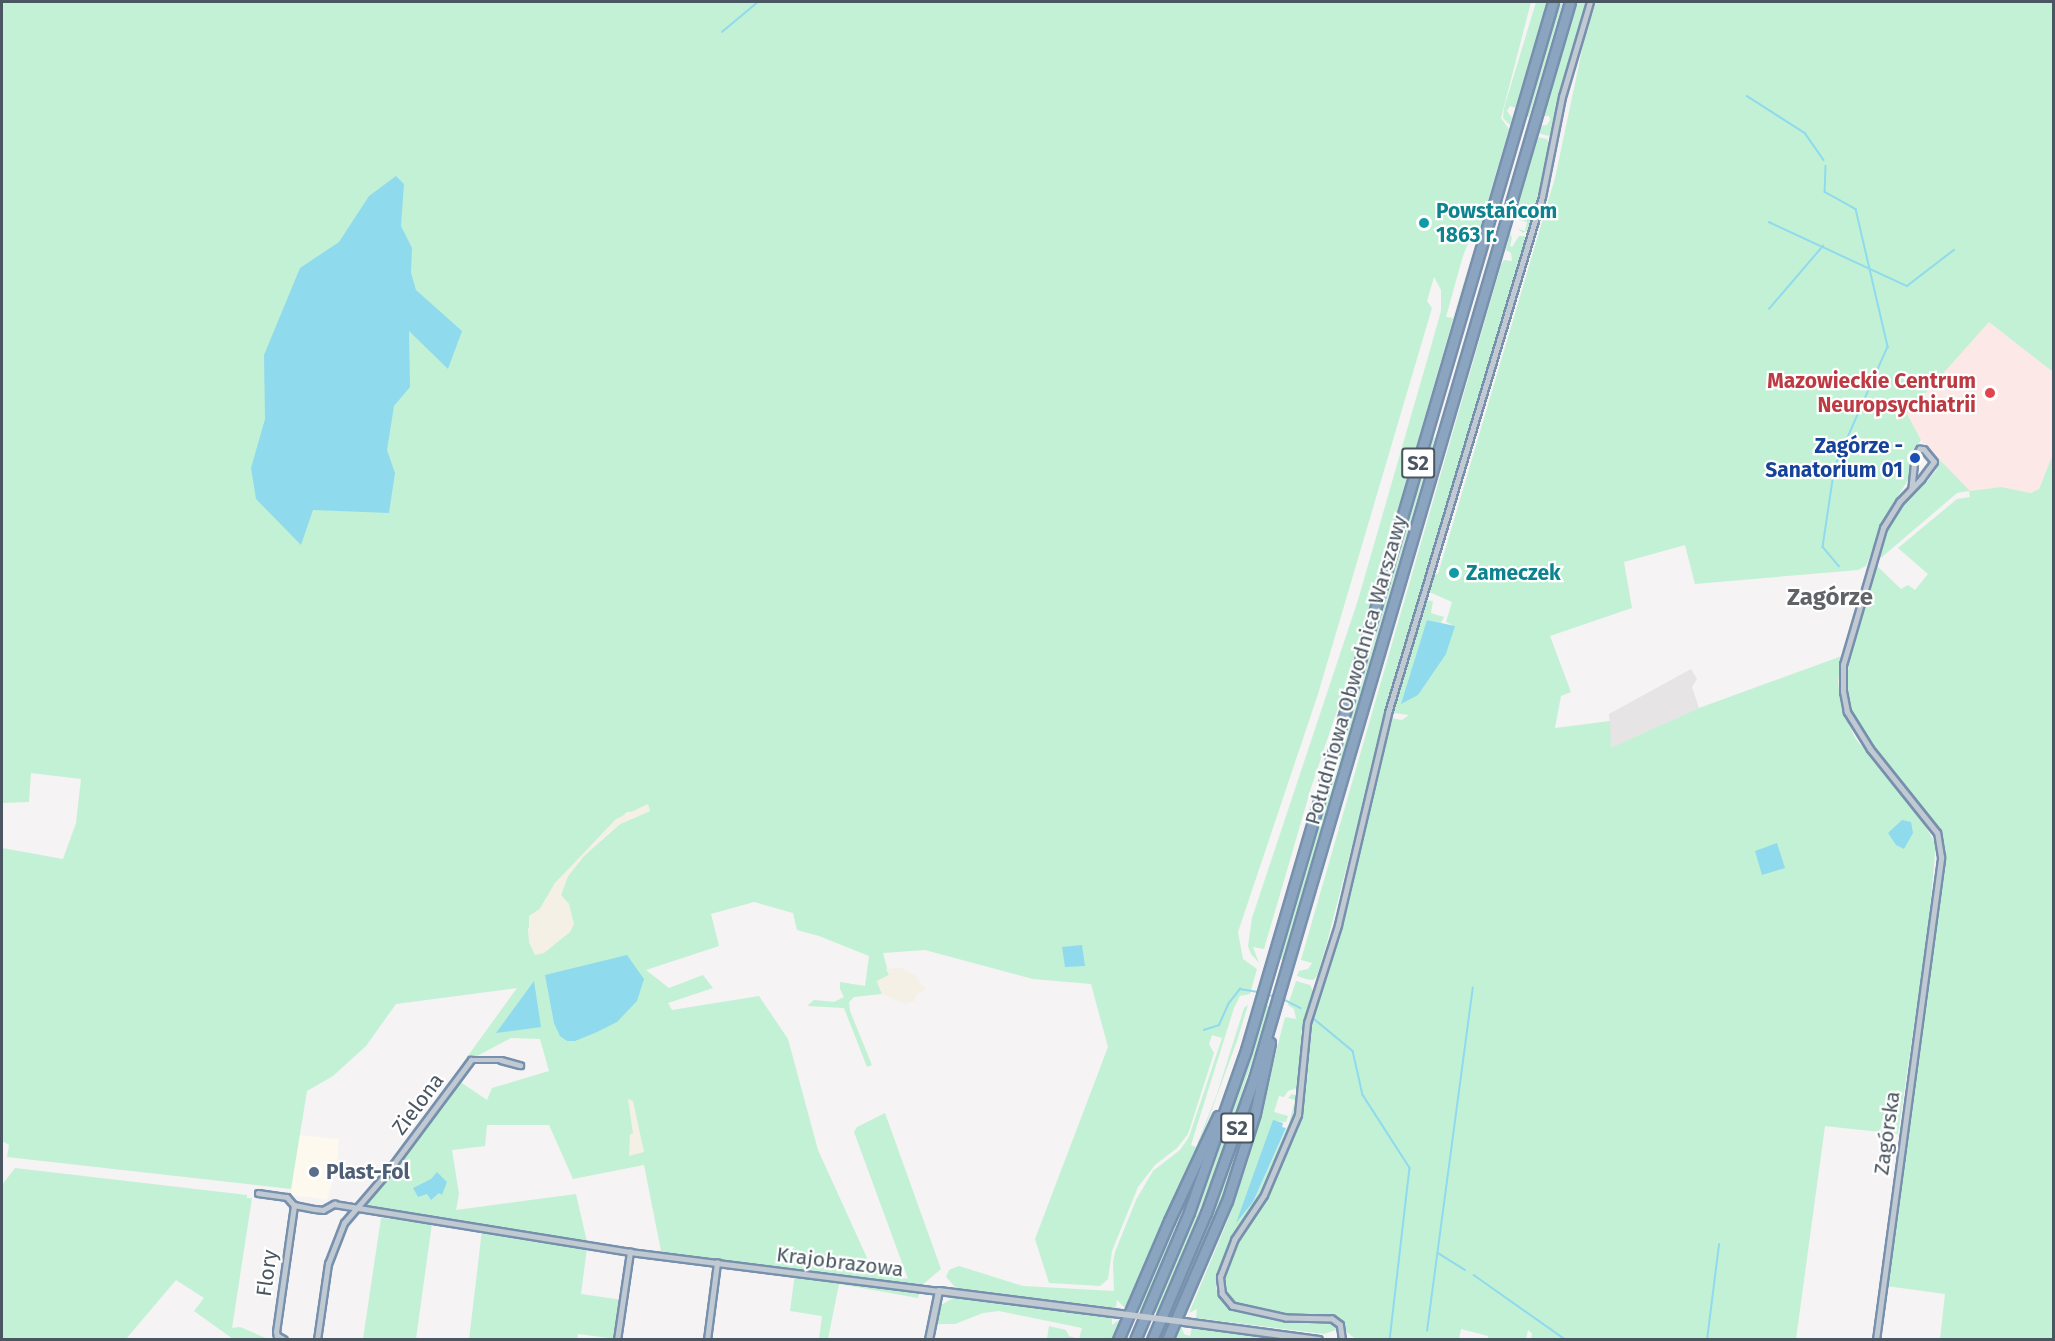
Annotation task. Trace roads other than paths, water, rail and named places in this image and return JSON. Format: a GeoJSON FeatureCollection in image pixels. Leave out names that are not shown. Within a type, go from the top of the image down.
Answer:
{"type":"FeatureCollection","features":[{"type":"Feature","properties":{"kind":"highway","name":"Południowa Obwodnica Warszawy"},"geometry":{"type":"LineString","coordinates":[[1135,1340],[1189,1212],[1246,1050],[1553,2]]}},
{"type":"Feature","properties":{"kind":"highway","name":"Południowa Obwodnica Warszawy"},"geometry":{"type":"LineString","coordinates":[[1152,1340],[1224,1167],[1274,1014],[1570,2]]}},
{"type":"Feature","properties":{"kind":"highway"},"geometry":{"type":"LineString","coordinates":[[1167,1340],[1204,1259],[1237,1172],[1255,1113],[1274,1014]]}},
{"type":"Feature","properties":{"kind":"highway"},"geometry":{"type":"LineString","coordinates":[[1120,1337],[1246,1050]]}},
{"type":"Feature","properties":{"kind":"street"},"geometry":{"type":"LineString","coordinates":[[1342,1340],[1340,1325],[1332,1319],[1286,1318],[1232,1306],[1222,1294],[1220,1277],[1234,1240],[1264,1195],[1298,1115],[1306,1023],[1338,925],[1388,713],[1542,197],[1562,97],[1590,2]]}},
{"type":"Feature","properties":{"kind":"street","name":"Zagórska"},"geometry":{"type":"LineString","coordinates":[[1876,1340],[1941,856],[1937,834],[1856,729],[1847,712],[1843,692],[1843,665],[1883,528],[1889,515],[1912,488],[1934,462],[1924,450],[1920,449],[1915,459],[1912,488]]}},
{"type":"Feature","properties":{"kind":"street","name":"Zielona"},"geometry":{"type":"LineString","coordinates":[[317,1340],[332,1249],[344,1223],[358,1209],[471,1060],[501,1060],[520,1065]]}},
{"type":"Feature","properties":{"kind":"street","name":"Krajobrazowa"},"geometry":{"type":"LineString","coordinates":[[258,1193],[287,1197],[294,1205],[322,1210],[334,1204],[630,1252],[1319,1340]]}},
{"type":"Feature","properties":{"kind":"street","name":"Flory"},"geometry":{"type":"LineString","coordinates":[[284,1340],[277,1336],[276,1332],[294,1205]]}},
{"type":"Feature","properties":{"kind":"street"},"geometry":{"type":"LineString","coordinates":[[617,1340],[630,1252]]}},
{"type":"Feature","properties":{"kind":"street"},"geometry":{"type":"LineString","coordinates":[[707,1340],[717,1263]]}},
{"type":"Feature","properties":{"kind":"street"},"geometry":{"type":"LineString","coordinates":[[929,1340],[939,1291]]}},
{"type":"Feature","properties":{"kind":"water"},"geometry":{"type":"Polygon","coordinates":[[[396,176],[404,184],[401,226],[412,248],[411,273],[416,290],[462,331],[448,369],[409,331],[410,387],[394,406],[387,450],[395,473],[389,513],[313,510],[301,545],[256,499],[251,468],[265,419],[264,355],[300,268],[339,242],[369,196],[396,176]]]}},
{"type":"Feature","properties":{"kind":"water"},"geometry":{"type":"Polygon","coordinates":[[[1427,620],[1455,626],[1446,654],[1418,695],[1401,704],[1427,620]]]}},
{"type":"Feature","properties":{"kind":"water"},"geometry":{"type":"Polygon","coordinates":[[[1902,820],[1911,822],[1913,833],[1904,849],[1896,845],[1888,833],[1902,820]]]}},
{"type":"Feature","properties":{"kind":"water"},"geometry":{"type":"Polygon","coordinates":[[[1777,843],[1785,868],[1762,875],[1755,851],[1777,843]]]}},
{"type":"Feature","properties":{"kind":"water"},"geometry":{"type":"Polygon","coordinates":[[[1082,945],[1085,966],[1065,967],[1062,947],[1082,945]]]}},
{"type":"Feature","properties":{"kind":"water"},"geometry":{"type":"Polygon","coordinates":[[[627,955],[644,979],[637,1001],[617,1022],[597,1032],[575,1041],[567,1041],[560,1036],[554,1023],[545,975],[627,955]]]}},
{"type":"Feature","properties":{"kind":"water"},"geometry":{"type":"Polygon","coordinates":[[[534,981],[541,1027],[496,1033],[534,981]]]}},
{"type":"Feature","properties":{"kind":"water"},"geometry":{"type":"Polygon","coordinates":[[[1273,1120],[1283,1123],[1282,1127],[1286,1128],[1253,1202],[1236,1223],[1273,1120]]]}},
{"type":"Feature","properties":{"kind":"water"},"geometry":{"type":"Polygon","coordinates":[[[437,1172],[447,1182],[442,1195],[439,1193],[431,1200],[427,1194],[418,1197],[413,1188],[431,1179],[437,1172]]]}},
{"type":"Feature","properties":{"kind":"waterway"},"geometry":{"type":"LineString","coordinates":[[722,32],[758,2]]}},
{"type":"Feature","properties":{"kind":"waterway"},"geometry":{"type":"LineString","coordinates":[[1747,96],[1805,133],[1824,160]]}},
{"type":"Feature","properties":{"kind":"waterway"},"geometry":{"type":"LineString","coordinates":[[1826,166],[1825,192],[1856,209],[1888,347],[1835,467],[1823,547],[1839,566]]}},
{"type":"Feature","properties":{"kind":"waterway"},"geometry":{"type":"LineString","coordinates":[[1769,222],[1907,286],[1954,250]]}},
{"type":"Feature","properties":{"kind":"waterway"},"geometry":{"type":"LineString","coordinates":[[1769,309],[1823,246]]}},
{"type":"Feature","properties":{"kind":"waterway"},"geometry":{"type":"LineString","coordinates":[[1427,1331],[1473,988]]}},
{"type":"Feature","properties":{"kind":"waterway"},"geometry":{"type":"LineString","coordinates":[[1204,1030],[1219,1025],[1229,1003],[1240,989],[1258,992]]}},
{"type":"Feature","properties":{"kind":"waterway"},"geometry":{"type":"LineString","coordinates":[[1266,994],[1276,997]]}},
{"type":"Feature","properties":{"kind":"waterway"},"geometry":{"type":"LineString","coordinates":[[1283,999],[1301,1008]]}},
{"type":"Feature","properties":{"kind":"waterway"},"geometry":{"type":"LineString","coordinates":[[1312,1017],[1353,1051],[1363,1095],[1410,1168],[1390,1340]]}},
{"type":"Feature","properties":{"kind":"waterway"},"geometry":{"type":"LineString","coordinates":[[1707,1340],[1719,1245]]}},
{"type":"Feature","properties":{"kind":"waterway"},"geometry":{"type":"LineString","coordinates":[[1438,1253],[1465,1270]]}},
{"type":"Feature","properties":{"kind":"waterway"},"geometry":{"type":"LineString","coordinates":[[1474,1275],[1566,1340]]}},
{"type":"Feature","properties":{"kind":"place","name":"Powstańcom 1863 r."},"geometry":{"type":"Point","coordinates":[1424,223]}},
{"type":"Feature","properties":{"kind":"place","name":"Mazowieckie Centrum Neuropsychiatrii"},"geometry":{"type":"Point","coordinates":[1990,393]}},
{"type":"Feature","properties":{"kind":"place","name":"Zagórze - Sanatorium 01"},"geometry":{"type":"Point","coordinates":[1915,458]}},
{"type":"Feature","properties":{"kind":"place","name":"Zameczek"},"geometry":{"type":"Point","coordinates":[1454,573]}},
{"type":"Feature","properties":{"kind":"place","name":"Plast-Fol"},"geometry":{"type":"Point","coordinates":[314,1172]}},
{"type":"Feature","properties":{"kind":"district","name":"Zagórze"},"geometry":{"type":"Point","coordinates":[1830,598]}}]}
